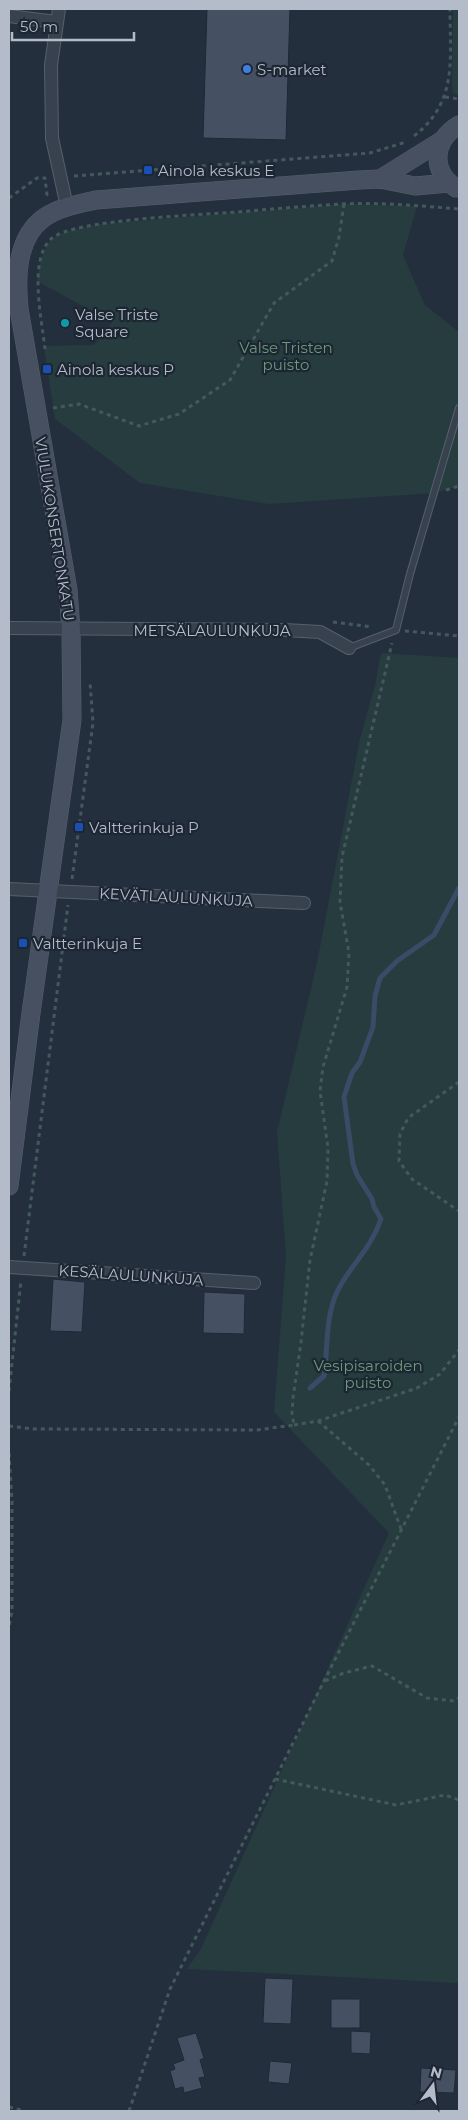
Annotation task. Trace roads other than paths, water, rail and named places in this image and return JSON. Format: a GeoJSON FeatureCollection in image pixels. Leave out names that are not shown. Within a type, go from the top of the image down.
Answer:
{"type":"FeatureCollection","features":[{"type":"Feature","properties":{"kind":"street"},"geometry":{"type":"LineString","coordinates":[[59,9],[52,65],[52,138],[66,207]]}},
{"type":"Feature","properties":{"kind":"street"},"geometry":{"type":"LineString","coordinates":[[9,16],[56,22]]}},
{"type":"Feature","properties":{"kind":"street","name":"VIULUKONSERTONKATU"},"geometry":{"type":"LineString","coordinates":[[380,179],[441,141],[450,130],[459,124]]}},
{"type":"Feature","properties":{"kind":"street"},"geometry":{"type":"LineString","coordinates":[[441,141],[438,163],[442,174],[454,186]]}},
{"type":"Feature","properties":{"kind":"street","name":"VIULUKONSERTONKATU"},"geometry":{"type":"LineString","coordinates":[[9,1186],[72,720],[71,630],[68,590],[23,338],[13,295],[20,258],[26,240],[35,225],[46,216],[66,207],[96,200],[380,179],[415,186],[454,186]]}},
{"type":"Feature","properties":{"kind":"street","name":"METSÄLAULUNKUJA"},"geometry":{"type":"LineString","coordinates":[[9,628],[320,632],[349,648]]}},
{"type":"Feature","properties":{"kind":"street","name":"KEVÄTLAULUNKUJA"},"geometry":{"type":"LineString","coordinates":[[9,889],[304,902]]}},
{"type":"Feature","properties":{"kind":"street","name":"KESÄLAULUNKUJA"},"geometry":{"type":"LineString","coordinates":[[9,1267],[254,1283]]}},
{"type":"Feature","properties":{"kind":"lane"},"geometry":{"type":"LineString","coordinates":[[349,648],[396,630],[410,574],[459,408]]}},
{"type":"Feature","properties":{"kind":"waterway"},"geometry":{"type":"LineString","coordinates":[[310,1388],[324,1376],[330,1312],[337,1292],[366,1249],[381,1219],[353,1164],[344,1097],[352,1073],[360,1062],[373,1027],[375,996],[380,978],[397,961],[434,935],[459,888]]}},
{"type":"Feature","properties":{"kind":"place","name":"S-market"},"geometry":{"type":"Point","coordinates":[247,69]}},
{"type":"Feature","properties":{"kind":"place","name":"Ainola keskus E"},"geometry":{"type":"Point","coordinates":[148,170]}},
{"type":"Feature","properties":{"kind":"place","name":"Valse Triste Square"},"geometry":{"type":"Point","coordinates":[65,323]}},
{"type":"Feature","properties":{"kind":"place","name":"Ainola keskus P"},"geometry":{"type":"Point","coordinates":[47,369]}},
{"type":"Feature","properties":{"kind":"place","name":"Valtterinkuja P"},"geometry":{"type":"Point","coordinates":[79,827]}},
{"type":"Feature","properties":{"kind":"place","name":"Valtterinkuja E"},"geometry":{"type":"Point","coordinates":[23,943]}},
{"type":"Feature","properties":{"kind":"park label","name":"Valse Tristen puisto"},"geometry":{"type":"Point","coordinates":[286,356]}},
{"type":"Feature","properties":{"kind":"park label","name":"Vesipisaroiden puisto"},"geometry":{"type":"Point","coordinates":[368,1374]}}]}
